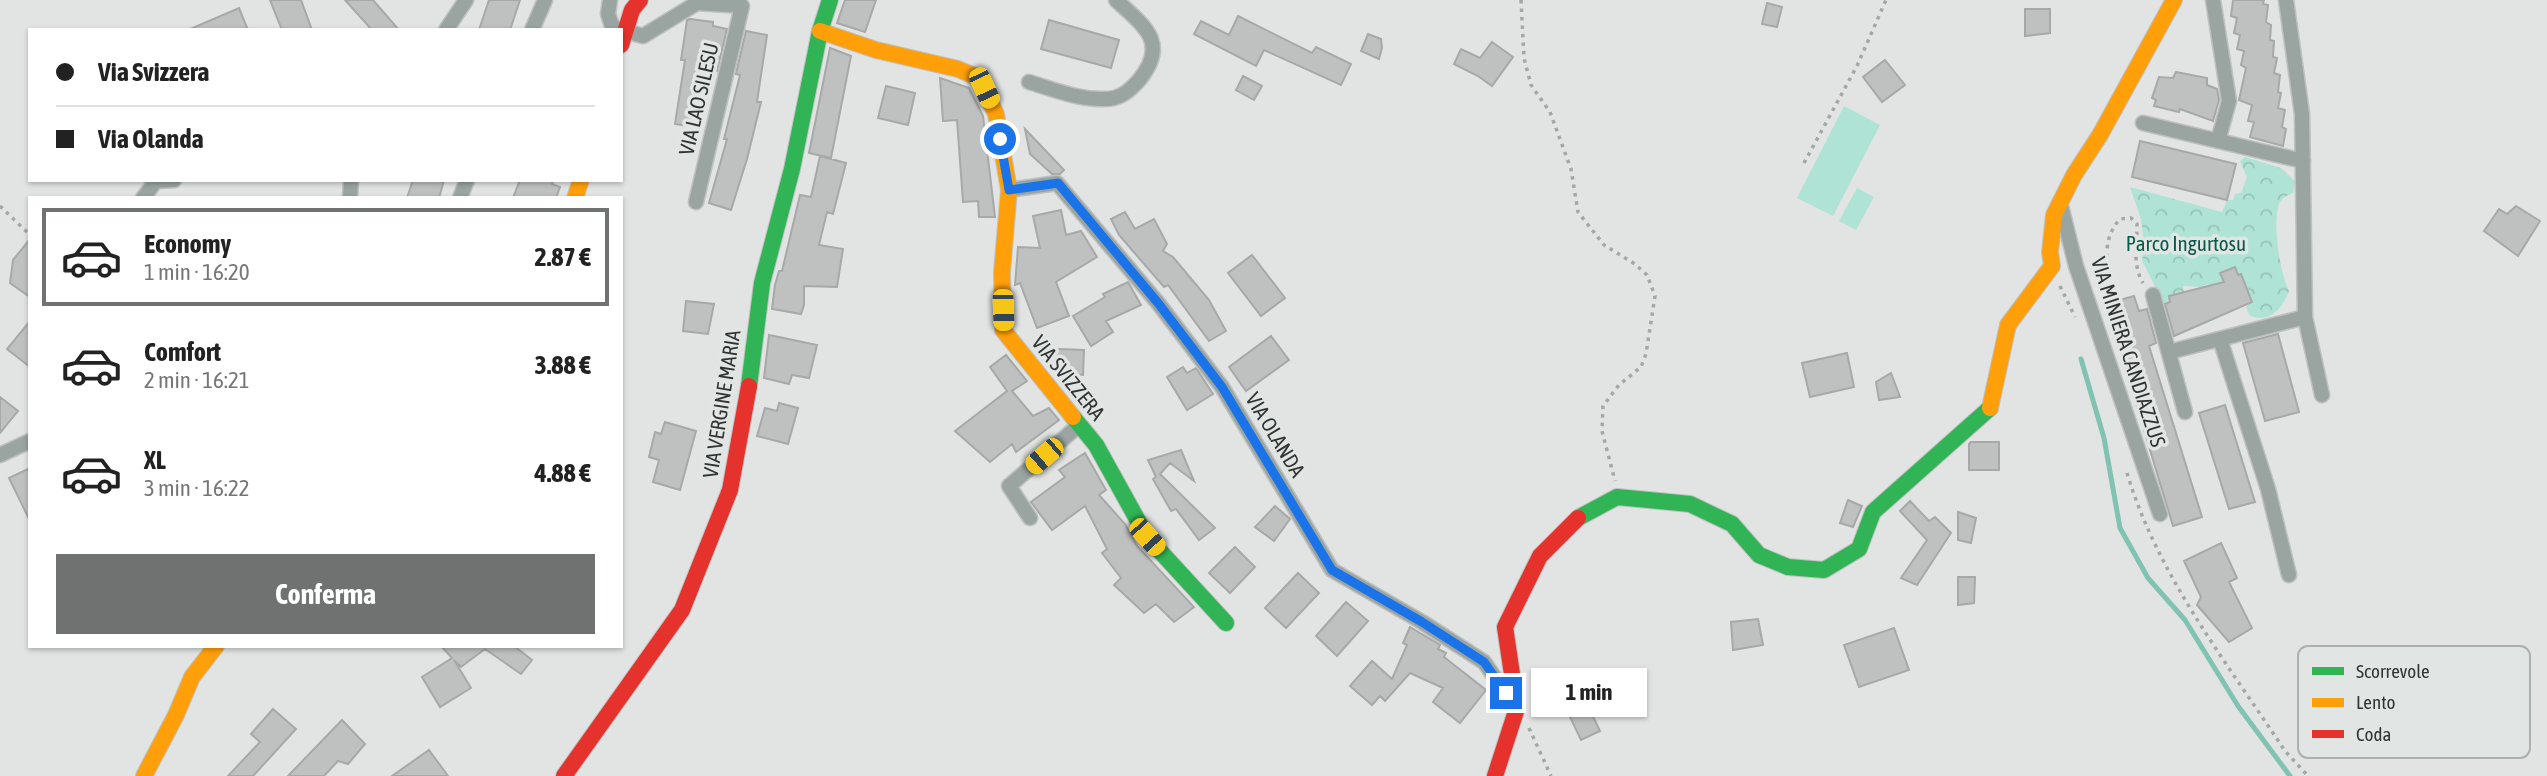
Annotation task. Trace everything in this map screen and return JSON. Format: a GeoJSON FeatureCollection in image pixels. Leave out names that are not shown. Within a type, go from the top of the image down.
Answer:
{"type":"FeatureCollection","features":[{"type":"Feature","properties":{"kind":"street"},"geometry":{"type":"LineString","coordinates":[[447,28],[466,0]]}},
{"type":"Feature","properties":{"kind":"street"},"geometry":{"type":"LineString","coordinates":[[533,28],[545,0]]}},
{"type":"Feature","properties":{"kind":"street"},"geometry":{"type":"LineString","coordinates":[[610,0],[608,14],[614,28]]}},
{"type":"Feature","properties":{"kind":"street"},"geometry":{"type":"LineString","coordinates":[[623,32],[632,10],[640,0]]}},
{"type":"Feature","properties":{"kind":"street","name":"VIA VERGINE MARIA"},"geometry":{"type":"LineString","coordinates":[[566,775],[682,610],[730,490],[751,374],[762,283],[792,169],[820,31],[830,0]]}},
{"type":"Feature","properties":{"kind":"street"},"geometry":{"type":"LineString","coordinates":[[1029,82],[1100,99],[1117,97],[1135,86],[1152,64],[1154,48],[1148,31],[1116,0]]}},
{"type":"Feature","properties":{"kind":"street"},"geometry":{"type":"LineString","coordinates":[[1495,776],[1517,708],[1505,627],[1539,556],[1576,519],[1617,497],[1689,504],[1732,524],[1759,555],[1788,567],[1824,570],[1859,549],[1873,512],[1990,408],[2008,325],[2052,266],[2050,252],[2054,215],[2174,0]]}},
{"type":"Feature","properties":{"kind":"street"},"geometry":{"type":"LineString","coordinates":[[2213,0],[2228,101],[2218,141]]}},
{"type":"Feature","properties":{"kind":"street"},"geometry":{"type":"LineString","coordinates":[[2286,0],[2302,114],[2305,317],[2322,395]]}},
{"type":"Feature","properties":{"kind":"street","name":"VIA LAO SILESU"},"geometry":{"type":"LineString","coordinates":[[623,34],[643,36],[697,3],[745,3],[696,202]]}},
{"type":"Feature","properties":{"kind":"street","name":"VIA SVIZZERA"},"geometry":{"type":"LineString","coordinates":[[820,31],[876,50],[958,69],[979,78],[996,114],[1009,190],[1002,272],[1003,330],[1096,445],[1147,537],[1226,622]]}},
{"type":"Feature","properties":{"kind":"street"},"geometry":{"type":"LineString","coordinates":[[2143,123],[2302,161]]}},
{"type":"Feature","properties":{"kind":"street"},"geometry":{"type":"LineString","coordinates":[[145,196],[155,182]]}},
{"type":"Feature","properties":{"kind":"street","name":"VIA OLANDA"},"geometry":{"type":"LineString","coordinates":[[1009,190],[1058,183],[1158,303],[1222,387],[1332,570],[1422,622],[1484,662],[1517,708]]}},
{"type":"Feature","properties":{"kind":"street","name":"VIA MINIERA CANDIAZZUS"},"geometry":{"type":"LineString","coordinates":[[2060,202],[2085,293],[2160,514]]}},
{"type":"Feature","properties":{"kind":"street"},"geometry":{"type":"LineString","coordinates":[[2152,295],[2185,412]]}},
{"type":"Feature","properties":{"kind":"street"},"geometry":{"type":"LineString","coordinates":[[2168,352],[2305,317]]}},
{"type":"Feature","properties":{"kind":"street"},"geometry":{"type":"LineString","coordinates":[[2220,339],[2268,489],[2289,575]]}},
{"type":"Feature","properties":{"kind":"street"},"geometry":{"type":"LineString","coordinates":[[1030,518],[1009,486],[1078,426]]}},
{"type":"Feature","properties":{"kind":"street"},"geometry":{"type":"LineString","coordinates":[[0,455],[28,442]]}},
{"type":"Feature","properties":{"kind":"street"},"geometry":{"type":"LineString","coordinates":[[144,776],[176,715],[192,677],[214,648]]}},
{"type":"Feature","properties":{"kind":"path"},"geometry":{"type":"LineString","coordinates":[[1521,0],[1524,58],[1531,85],[1550,111],[1571,169],[1578,212],[1604,246],[1635,264],[1647,275],[1655,296],[1646,354],[1641,367],[1619,385],[1603,406],[1602,431],[1614,471],[1617,497]]}},
{"type":"Feature","properties":{"kind":"path"},"geometry":{"type":"LineString","coordinates":[[1804,163],[1857,66],[1886,0]]}},
{"type":"Feature","properties":{"kind":"path"},"geometry":{"type":"LineString","coordinates":[[0,206],[28,233]]}},
{"type":"Feature","properties":{"kind":"path"},"geometry":{"type":"LineString","coordinates":[[2085,293],[2102,290],[2105,281],[2105,256],[2112,228],[2120,219],[2132,218],[2137,224],[2134,258],[2136,271],[2152,295]]}},
{"type":"Feature","properties":{"kind":"path"},"geometry":{"type":"LineString","coordinates":[[1517,708],[1533,735],[1551,776]]}},
{"type":"Feature","properties":{"kind":"green space"},"geometry":{"type":"Polygon","coordinates":[[[1844,106],[1880,125],[1833,216],[1797,198],[1844,106]]]}},
{"type":"Feature","properties":{"kind":"green space","name":"Parco Ingurtosu"},"geometry":{"type":"Polygon","coordinates":[[[2245,157],[2281,168],[2295,181],[2293,193],[2280,202],[2276,227],[2278,250],[2289,291],[2286,297],[2274,313],[2256,318],[2249,315],[2246,307],[2252,302],[2241,274],[2220,273],[2223,281],[2210,286],[2183,286],[2184,292],[2169,296],[2170,302],[2164,304],[2142,261],[2144,243],[2141,219],[2130,187],[2222,212],[2227,200],[2233,200],[2235,194],[2241,193],[2247,177],[2240,161],[2245,157]]]}},
{"type":"Feature","properties":{"kind":"green space"},"geometry":{"type":"Polygon","coordinates":[[[1857,188],[1874,197],[1856,230],[1839,221],[1857,188]]]}},
{"type":"Feature","properties":{"kind":"building"},"geometry":{"type":"Polygon","coordinates":[[[270,0],[301,0],[311,28],[281,28],[270,0]]]}},
{"type":"Feature","properties":{"kind":"building"},"geometry":{"type":"Polygon","coordinates":[[[345,0],[373,0],[397,28],[370,28],[345,0]]]}},
{"type":"Feature","properties":{"kind":"building"},"geometry":{"type":"Polygon","coordinates":[[[489,0],[520,0],[511,28],[480,28],[489,0]]]}},
{"type":"Feature","properties":{"kind":"building"},"geometry":{"type":"Polygon","coordinates":[[[845,0],[876,0],[865,32],[837,23],[845,0]]]}},
{"type":"Feature","properties":{"kind":"building"},"geometry":{"type":"Polygon","coordinates":[[[2233,0],[2264,0],[2263,4],[2268,5],[2266,22],[2271,25],[2273,57],[2277,58],[2274,73],[2280,75],[2278,108],[2285,110],[2283,146],[2250,137],[2254,122],[2248,121],[2252,105],[2239,100],[2246,68],[2241,65],[2244,51],[2237,49],[2240,35],[2234,33],[2237,18],[2231,16],[2233,0]]]}},
{"type":"Feature","properties":{"kind":"building"},"geometry":{"type":"Polygon","coordinates":[[[1767,3],[1782,7],[1777,27],[1762,24],[1767,3]]]}},
{"type":"Feature","properties":{"kind":"building"},"geometry":{"type":"Polygon","coordinates":[[[239,8],[247,28],[193,28],[239,8]]]}},
{"type":"Feature","properties":{"kind":"building"},"geometry":{"type":"Polygon","coordinates":[[[2025,9],[2050,9],[2050,33],[2025,36],[2025,9]]]}},
{"type":"Feature","properties":{"kind":"building"},"geometry":{"type":"Polygon","coordinates":[[[1238,16],[1312,53],[1316,47],[1351,64],[1341,85],[1264,50],[1256,66],[1194,34],[1201,21],[1229,35],[1238,16]]]}},
{"type":"Feature","properties":{"kind":"building"},"geometry":{"type":"Polygon","coordinates":[[[687,20],[713,22],[713,26],[727,29],[717,71],[710,70],[701,128],[675,124],[685,60],[681,60],[687,20]]]}},
{"type":"Feature","properties":{"kind":"building"},"geometry":{"type":"Polygon","coordinates":[[[1049,20],[1119,40],[1111,68],[1041,49],[1049,20]]]}},
{"type":"Feature","properties":{"kind":"building"},"geometry":{"type":"Polygon","coordinates":[[[746,31],[767,35],[757,102],[761,102],[731,210],[709,203],[727,139],[724,139],[740,75],[736,74],[746,31]]]}},
{"type":"Feature","properties":{"kind":"building"},"geometry":{"type":"Polygon","coordinates":[[[1368,34],[1381,39],[1379,59],[1361,51],[1368,34]]]}},
{"type":"Feature","properties":{"kind":"building"},"geometry":{"type":"Polygon","coordinates":[[[1492,42],[1513,57],[1492,86],[1454,64],[1461,49],[1480,58],[1492,42]]]}},
{"type":"Feature","properties":{"kind":"building"},"geometry":{"type":"Polygon","coordinates":[[[830,48],[851,56],[831,158],[809,153],[830,48]]]}},
{"type":"Feature","properties":{"kind":"building"},"geometry":{"type":"Polygon","coordinates":[[[1885,60],[1905,85],[1882,102],[1863,77],[1885,60]]]}},
{"type":"Feature","properties":{"kind":"building"},"geometry":{"type":"Polygon","coordinates":[[[2176,72],[2207,78],[2207,85],[2217,89],[2219,100],[2213,121],[2180,109],[2179,112],[2154,106],[2156,100],[2152,98],[2159,77],[2173,78],[2176,72]]]}},
{"type":"Feature","properties":{"kind":"building"},"geometry":{"type":"Polygon","coordinates":[[[1243,76],[1262,86],[1254,100],[1236,90],[1243,76]]]}},
{"type":"Feature","properties":{"kind":"building"},"geometry":{"type":"Polygon","coordinates":[[[940,78],[969,88],[983,116],[995,217],[979,217],[978,201],[963,202],[957,120],[943,121],[940,78]]]}},
{"type":"Feature","properties":{"kind":"building"},"geometry":{"type":"Polygon","coordinates":[[[886,86],[915,93],[908,125],[878,118],[886,86]]]}},
{"type":"Feature","properties":{"kind":"building"},"geometry":{"type":"Polygon","coordinates":[[[1025,129],[1064,170],[1060,174],[1052,174],[1030,154],[1025,129]]]}},
{"type":"Feature","properties":{"kind":"building"},"geometry":{"type":"Polygon","coordinates":[[[2140,141],[2236,164],[2227,200],[2132,177],[2140,141]]]}},
{"type":"Feature","properties":{"kind":"building"},"geometry":{"type":"Polygon","coordinates":[[[820,156],[846,163],[833,214],[827,212],[819,245],[843,249],[837,287],[804,286],[801,314],[772,309],[775,285],[779,271],[782,271],[800,195],[811,197],[820,156]]]}},
{"type":"Feature","properties":{"kind":"building"},"geometry":{"type":"Polygon","coordinates":[[[412,182],[443,182],[440,196],[408,196],[412,182]]]}},
{"type":"Feature","properties":{"kind":"building"},"geometry":{"type":"Polygon","coordinates":[[[519,182],[552,182],[560,187],[557,196],[514,196],[519,182]]]}},
{"type":"Feature","properties":{"kind":"building"},"geometry":{"type":"Polygon","coordinates":[[[2516,206],[2540,221],[2518,256],[2484,231],[2499,209],[2507,214],[2516,206]]]}},
{"type":"Feature","properties":{"kind":"building"},"geometry":{"type":"Polygon","coordinates":[[[1061,210],[1066,235],[1081,231],[1097,257],[1056,282],[1069,316],[1037,328],[1020,283],[1015,285],[1018,247],[1040,248],[1033,216],[1061,210]]]}},
{"type":"Feature","properties":{"kind":"building"},"geometry":{"type":"Polygon","coordinates":[[[1125,212],[1135,229],[1154,219],[1167,244],[1163,251],[1173,257],[1209,300],[1226,331],[1209,341],[1168,285],[1164,287],[1119,235],[1111,219],[1125,212]]]}},
{"type":"Feature","properties":{"kind":"building"},"geometry":{"type":"Polygon","coordinates":[[[28,241],[28,296],[10,283],[13,260],[28,241]]]}},
{"type":"Feature","properties":{"kind":"building"},"geometry":{"type":"Polygon","coordinates":[[[1252,255],[1285,298],[1261,316],[1228,273],[1252,255]]]}},
{"type":"Feature","properties":{"kind":"building"},"geometry":{"type":"Polygon","coordinates":[[[2235,267],[2238,275],[2241,274],[2252,302],[2174,336],[2165,304],[2170,302],[2169,296],[2224,282],[2220,273],[2235,267]]]}},
{"type":"Feature","properties":{"kind":"building"},"geometry":{"type":"Polygon","coordinates":[[[1128,282],[1141,305],[1106,321],[1113,332],[1091,346],[1073,316],[1105,297],[1103,294],[1128,282]]]}},
{"type":"Feature","properties":{"kind":"building"},"geometry":{"type":"Polygon","coordinates":[[[2134,296],[2139,311],[2147,309],[2156,343],[2149,346],[2202,517],[2173,526],[2106,304],[2134,296]]]}},
{"type":"Feature","properties":{"kind":"building"},"geometry":{"type":"Polygon","coordinates":[[[686,301],[714,304],[708,334],[683,331],[686,301]]]}},
{"type":"Feature","properties":{"kind":"building"},"geometry":{"type":"Polygon","coordinates":[[[28,323],[28,365],[7,349],[28,323]]]}},
{"type":"Feature","properties":{"kind":"building"},"geometry":{"type":"Polygon","coordinates":[[[2278,334],[2299,412],[2265,421],[2243,343],[2278,334]]]}},
{"type":"Feature","properties":{"kind":"building"},"geometry":{"type":"Polygon","coordinates":[[[769,335],[817,345],[809,378],[792,375],[789,384],[764,378],[769,335]]]}},
{"type":"Feature","properties":{"kind":"building"},"geometry":{"type":"Polygon","coordinates":[[[1271,336],[1289,360],[1246,391],[1229,367],[1271,336]]]}},
{"type":"Feature","properties":{"kind":"building"},"geometry":{"type":"Polygon","coordinates":[[[1034,348],[1084,350],[1083,375],[1063,373],[1063,367],[1046,362],[1034,348]]]}},
{"type":"Feature","properties":{"kind":"building"},"geometry":{"type":"Polygon","coordinates":[[[1847,353],[1854,387],[1810,397],[1802,363],[1847,353]]]}},
{"type":"Feature","properties":{"kind":"building"},"geometry":{"type":"Polygon","coordinates":[[[1006,355],[1027,381],[1012,391],[1033,416],[1049,408],[1059,420],[1016,452],[1012,444],[990,462],[955,431],[1007,391],[990,367],[1006,355]]]}},
{"type":"Feature","properties":{"kind":"building"},"geometry":{"type":"Polygon","coordinates":[[[1183,367],[1187,373],[1196,368],[1213,394],[1187,410],[1167,377],[1183,367]]]}},
{"type":"Feature","properties":{"kind":"building"},"geometry":{"type":"Polygon","coordinates":[[[1891,373],[1900,397],[1879,400],[1876,382],[1891,373]]]}},
{"type":"Feature","properties":{"kind":"building"},"geometry":{"type":"Polygon","coordinates":[[[0,397],[18,411],[0,433],[0,397]]]}},
{"type":"Feature","properties":{"kind":"building"},"geometry":{"type":"Polygon","coordinates":[[[779,403],[798,408],[788,444],[757,436],[765,408],[777,411],[779,403]]]}},
{"type":"Feature","properties":{"kind":"building"},"geometry":{"type":"Polygon","coordinates":[[[2225,405],[2255,502],[2229,509],[2199,413],[2225,405]]]}},
{"type":"Feature","properties":{"kind":"building"},"geometry":{"type":"Polygon","coordinates":[[[665,422],[696,431],[680,490],[653,482],[659,460],[649,457],[655,432],[661,434],[665,422]]]}},
{"type":"Feature","properties":{"kind":"building"},"geometry":{"type":"Polygon","coordinates":[[[1971,442],[1999,442],[1999,470],[1969,470],[1971,442]]]}},
{"type":"Feature","properties":{"kind":"building"},"geometry":{"type":"Polygon","coordinates":[[[1181,450],[1194,481],[1170,463],[1160,474],[1215,528],[1199,540],[1176,509],[1171,511],[1153,479],[1156,477],[1148,460],[1181,450]]]}},
{"type":"Feature","properties":{"kind":"building"},"geometry":{"type":"Polygon","coordinates":[[[1085,453],[1106,490],[1099,495],[1125,524],[1137,546],[1194,607],[1174,622],[1156,604],[1144,613],[1114,585],[1121,578],[1102,553],[1107,549],[1085,506],[1052,530],[1031,502],[1065,477],[1059,470],[1085,453]]]}},
{"type":"Feature","properties":{"kind":"building"},"geometry":{"type":"Polygon","coordinates":[[[28,469],[28,517],[9,478],[28,469]]]}},
{"type":"Feature","properties":{"kind":"building"},"geometry":{"type":"Polygon","coordinates":[[[1848,500],[1862,506],[1853,527],[1840,523],[1848,500]]]}},
{"type":"Feature","properties":{"kind":"building"},"geometry":{"type":"Polygon","coordinates":[[[1910,501],[1929,521],[1935,517],[1951,533],[1917,585],[1901,578],[1927,540],[1900,511],[1910,501]]]}},
{"type":"Feature","properties":{"kind":"building"},"geometry":{"type":"Polygon","coordinates":[[[1275,506],[1290,519],[1274,541],[1255,527],[1275,506]]]}},
{"type":"Feature","properties":{"kind":"building"},"geometry":{"type":"Polygon","coordinates":[[[1958,512],[1976,518],[1971,543],[1958,540],[1958,512]]]}},
{"type":"Feature","properties":{"kind":"building"},"geometry":{"type":"Polygon","coordinates":[[[2221,543],[2237,578],[2229,582],[2252,628],[2229,642],[2197,605],[2201,597],[2184,561],[2221,543]]]}},
{"type":"Feature","properties":{"kind":"building"},"geometry":{"type":"Polygon","coordinates":[[[1235,547],[1255,567],[1230,593],[1209,573],[1235,547]]]}},
{"type":"Feature","properties":{"kind":"building"},"geometry":{"type":"Polygon","coordinates":[[[1298,573],[1319,593],[1286,628],[1265,608],[1298,573]]]}},
{"type":"Feature","properties":{"kind":"building"},"geometry":{"type":"Polygon","coordinates":[[[1958,577],[1975,577],[1974,603],[1958,605],[1958,577]]]}},
{"type":"Feature","properties":{"kind":"building"},"geometry":{"type":"Polygon","coordinates":[[[1346,602],[1368,621],[1337,656],[1316,636],[1346,602]]]}},
{"type":"Feature","properties":{"kind":"building"},"geometry":{"type":"Polygon","coordinates":[[[1758,619],[1763,645],[1733,650],[1731,622],[1758,619]]]}},
{"type":"Feature","properties":{"kind":"building"},"geometry":{"type":"Polygon","coordinates":[[[1410,627],[1440,645],[1438,649],[1446,653],[1444,657],[1486,690],[1460,723],[1433,702],[1443,688],[1410,673],[1385,701],[1380,696],[1372,705],[1350,686],[1372,661],[1392,679],[1407,645],[1403,643],[1410,627]]]}},
{"type":"Feature","properties":{"kind":"building"},"geometry":{"type":"Polygon","coordinates":[[[1894,628],[1909,670],[1859,687],[1844,645],[1894,628]]]}},
{"type":"Feature","properties":{"kind":"building"},"geometry":{"type":"Polygon","coordinates":[[[443,648],[517,648],[532,660],[521,674],[485,649],[461,667],[454,660],[471,688],[440,707],[422,677],[452,658],[443,648]]]}},
{"type":"Feature","properties":{"kind":"building"},"geometry":{"type":"Polygon","coordinates":[[[1589,708],[1600,731],[1581,740],[1570,717],[1589,708]]]}},
{"type":"Feature","properties":{"kind":"building"},"geometry":{"type":"Polygon","coordinates":[[[273,709],[296,729],[253,776],[228,776],[260,742],[251,734],[273,709]]]}},
{"type":"Feature","properties":{"kind":"building"},"geometry":{"type":"Polygon","coordinates":[[[342,720],[365,744],[348,764],[338,761],[324,776],[288,776],[342,720]]]}},
{"type":"Feature","properties":{"kind":"building"},"geometry":{"type":"Polygon","coordinates":[[[429,750],[448,776],[392,776],[429,750]]]}},
{"type":"Feature","properties":{"kind":"waterway"},"geometry":{"type":"LineString","coordinates":[[2081,359],[2104,438],[2120,528],[2148,578],[2185,620],[2238,706],[2290,776]]}},
{"type":"Feature","properties":{"kind":"traffic: fast"},"geometry":{"type":"LineString","coordinates":[[749,386],[762,283],[792,169],[820,31],[830,0]]}},
{"type":"Feature","properties":{"kind":"traffic: fast"},"geometry":{"type":"LineString","coordinates":[[1578,518],[1617,497],[1690,504],[1732,524],[1759,555],[1788,567],[1824,570],[1859,549],[1873,512],[1990,408]]}},
{"type":"Feature","properties":{"kind":"traffic: fast"},"geometry":{"type":"LineString","coordinates":[[1073,417],[1096,445],[1147,537],[1226,623]]}},
{"type":"Feature","properties":{"kind":"traffic: slow"},"geometry":{"type":"LineString","coordinates":[[1990,408],[2008,325],[2052,266],[2050,252],[2054,215],[2174,0]]}},
{"type":"Feature","properties":{"kind":"traffic: slow"},"geometry":{"type":"LineString","coordinates":[[820,31],[876,50],[958,69],[979,78],[996,114],[1009,190],[1002,272],[1003,330],[1073,417]]}},
{"type":"Feature","properties":{"kind":"traffic: slow"},"geometry":{"type":"LineString","coordinates":[[576,196],[580,182]]}},
{"type":"Feature","properties":{"kind":"traffic: slow"},"geometry":{"type":"LineString","coordinates":[[144,776],[176,715],[192,677],[214,648]]}},
{"type":"Feature","properties":{"kind":"traffic: jam"},"geometry":{"type":"LineString","coordinates":[[623,39],[632,10],[640,0]]}},
{"type":"Feature","properties":{"kind":"traffic: jam"},"geometry":{"type":"LineString","coordinates":[[564,776],[682,610],[730,490],[749,386]]}},
{"type":"Feature","properties":{"kind":"traffic: jam"},"geometry":{"type":"LineString","coordinates":[[1495,776],[1517,708],[1505,627],[1540,556],[1578,518]]}},
{"type":"Feature","properties":{"kind":"route"},"geometry":{"type":"LineString","coordinates":[[1000,139],[1009,190],[1058,183],[1158,303],[1222,387],[1332,570],[1422,622],[1484,662],[1506,693]]}}]}
